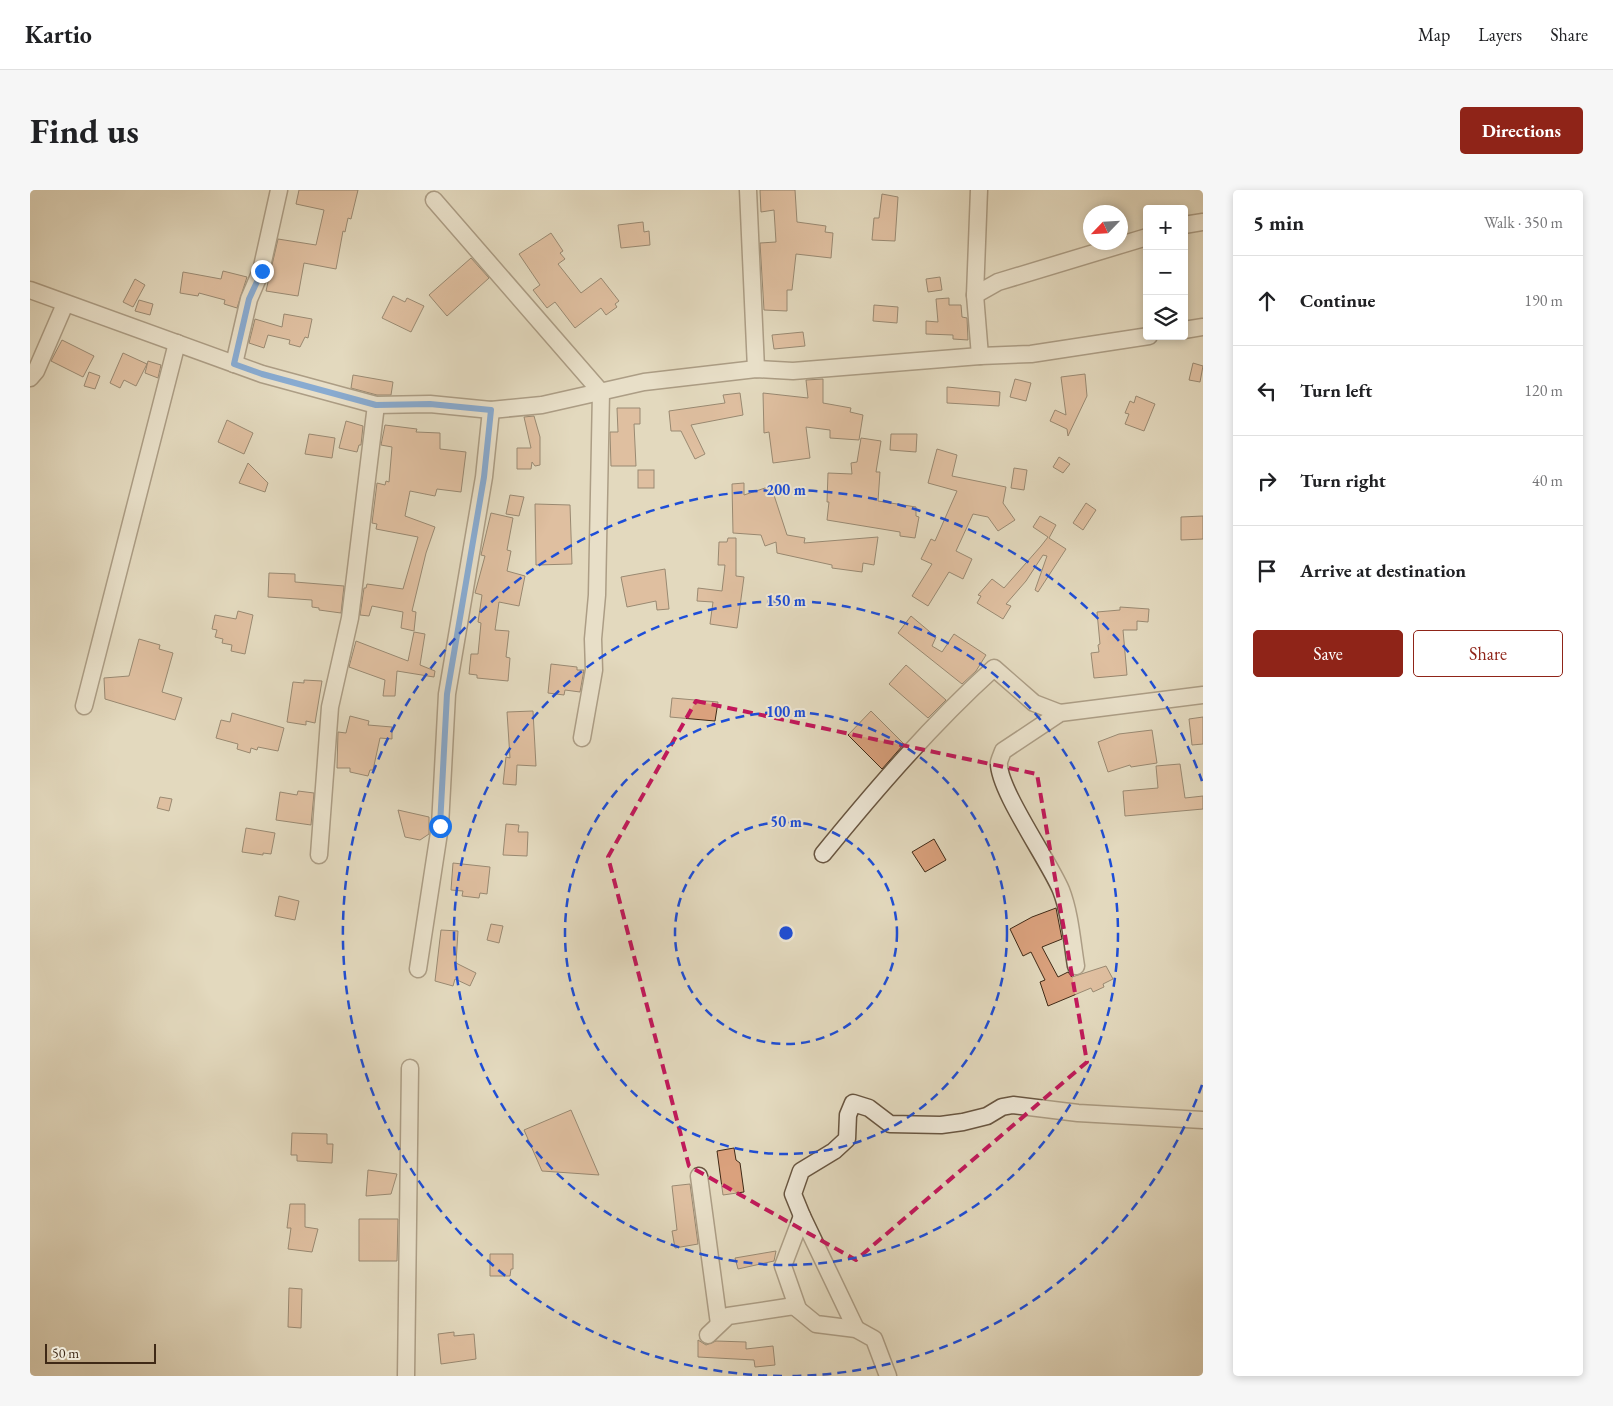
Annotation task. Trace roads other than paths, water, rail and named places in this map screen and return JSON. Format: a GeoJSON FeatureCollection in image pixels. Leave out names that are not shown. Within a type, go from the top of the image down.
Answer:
{"type":"FeatureCollection","features":[{"type":"Feature","properties":{"kind":"street"},"geometry":{"type":"LineString","coordinates":[[234,364],[249,299],[262,271],[278,190]]}},
{"type":"Feature","properties":{"kind":"street"},"geometry":{"type":"LineString","coordinates":[[748,190],[756,369]]}},
{"type":"Feature","properties":{"kind":"street"},"geometry":{"type":"LineString","coordinates":[[979,190],[975,295],[980,356]]}},
{"type":"Feature","properties":{"kind":"street"},"geometry":{"type":"LineString","coordinates":[[434,200],[601,392],[597,595],[593,638],[594,670],[582,738]]}},
{"type":"Feature","properties":{"kind":"street"},"geometry":{"type":"LineString","coordinates":[[1188,224],[1203,222]]}},
{"type":"Feature","properties":{"kind":"street"},"geometry":{"type":"LineString","coordinates":[[975,295],[998,282],[1143,238]]}},
{"type":"Feature","properties":{"kind":"street"},"geometry":{"type":"LineString","coordinates":[[30,290],[262,374],[376,405],[430,404],[491,410],[542,405],[644,382],[756,369],[793,371],[980,356],[1031,354],[1143,337]]}},
{"type":"Feature","properties":{"kind":"street"},"geometry":{"type":"LineString","coordinates":[[30,378],[36,371],[65,304]]}},
{"type":"Feature","properties":{"kind":"street"},"geometry":{"type":"LineString","coordinates":[[1188,329],[1203,327]]}},
{"type":"Feature","properties":{"kind":"street"},"geometry":{"type":"LineString","coordinates":[[84,706],[177,343]]}},
{"type":"Feature","properties":{"kind":"street"},"geometry":{"type":"LineString","coordinates":[[319,855],[330,707],[350,618],[376,405]]}},
{"type":"Feature","properties":{"kind":"street"},"geometry":{"type":"LineString","coordinates":[[418,969],[440,826],[447,694],[484,477],[491,410]]}},
{"type":"Feature","properties":{"kind":"street"},"geometry":{"type":"LineString","coordinates":[[823,854],[893,772],[972,687],[994,668],[1034,703],[1060,713]]}},
{"type":"Feature","properties":{"kind":"street"},"geometry":{"type":"LineString","coordinates":[[1076,966],[1062,892],[1015,807],[1003,780],[999,763],[1003,751],[1060,713],[1203,695]]}},
{"type":"Feature","properties":{"kind":"street"},"geometry":{"type":"LineString","coordinates":[[406,1376],[410,1068]]}},
{"type":"Feature","properties":{"kind":"street"},"geometry":{"type":"LineString","coordinates":[[856,1329],[793,1194],[801,1171],[834,1151],[847,1139],[848,1115],[853,1103],[869,1108],[890,1124],[941,1125],[963,1122],[987,1116],[1002,1107],[1013,1105],[1078,1113],[1203,1120]]}},
{"type":"Feature","properties":{"kind":"street"},"geometry":{"type":"LineString","coordinates":[[699,1176],[713,1330],[728,1316],[794,1306],[816,1324],[856,1329],[874,1339],[888,1376]]}},
{"type":"Feature","properties":{"kind":"street"},"geometry":{"type":"LineString","coordinates":[[798,1309],[783,1266],[802,1216]]}}]}
